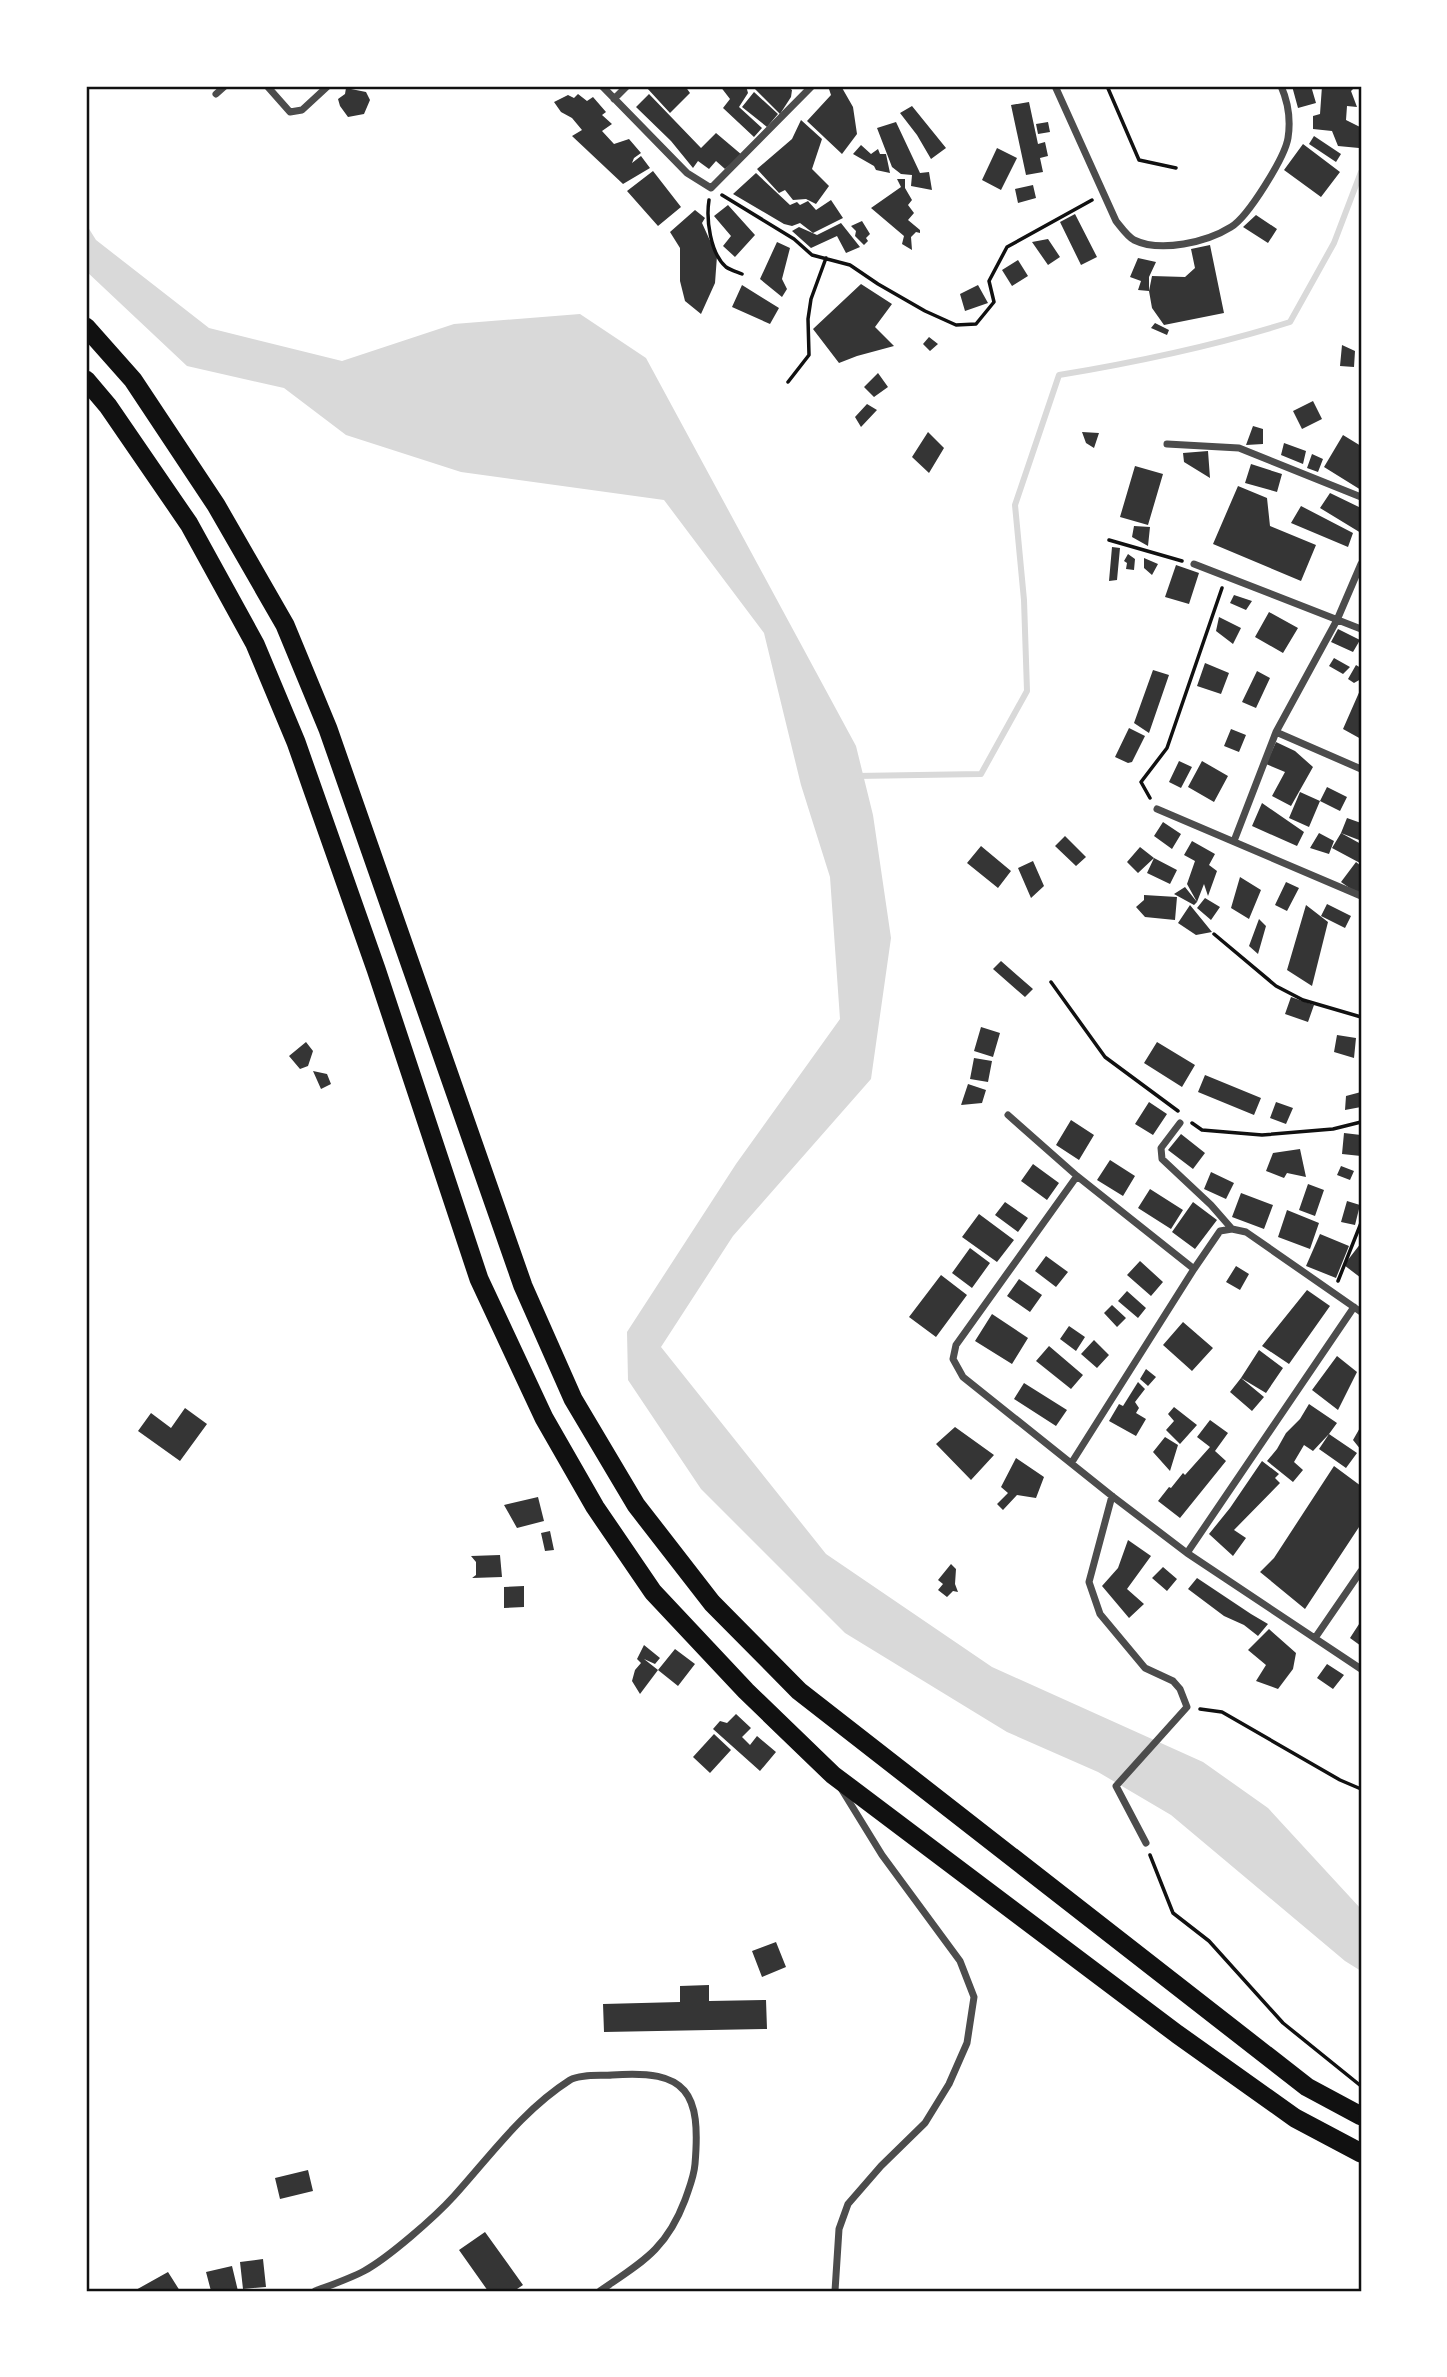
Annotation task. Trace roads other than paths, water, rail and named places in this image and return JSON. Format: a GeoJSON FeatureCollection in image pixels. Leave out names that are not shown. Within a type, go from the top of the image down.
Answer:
{"type":"FeatureCollection","features":[{"type":"Feature","properties":{"kind":"highway"},"geometry":{"type":"LineString","coordinates":[[86,327],[133,380],[216,505],[285,625],[328,729],[523,1286],[573,1399],[636,1505],[712,1603],[799,1691],[1307,2087],[1361,2116]]}},
{"type":"Feature","properties":{"kind":"highway"},"geometry":{"type":"LineString","coordinates":[[86,380],[108,406],[189,524],[255,644],[296,741],[314,792],[479,1279],[544,1418],[595,1507],[653,1592],[746,1690],[833,1775],[1177,2034],[1295,2118],[1361,2153]]}},
{"type":"Feature","properties":{"kind":"street"},"geometry":{"type":"LineString","coordinates":[[216,94],[225,86]]}},
{"type":"Feature","properties":{"kind":"street"},"geometry":{"type":"LineString","coordinates":[[267,86],[290,112],[302,110],[328,86]]}},
{"type":"Feature","properties":{"kind":"street"},"geometry":{"type":"LineString","coordinates":[[602,86],[687,173],[711,188],[813,86]]}},
{"type":"Feature","properties":{"kind":"street"},"geometry":{"type":"LineString","coordinates":[[614,99],[627,86]]}},
{"type":"Feature","properties":{"kind":"street"},"geometry":{"type":"LineString","coordinates":[[1055,86],[1116,221],[1131,239],[1149,245],[1189,244],[1233,226],[1263,191],[1288,140],[1289,103],[1281,86]]}},
{"type":"Feature","properties":{"kind":"street"},"geometry":{"type":"LineString","coordinates":[[1167,444],[1239,448],[1361,496]]}},
{"type":"Feature","properties":{"kind":"street"},"geometry":{"type":"LineString","coordinates":[[1234,841],[1276,732],[1337,620],[1361,564]]}},
{"type":"Feature","properties":{"kind":"street"},"geometry":{"type":"LineString","coordinates":[[1194,565],[1361,629]]}},
{"type":"Feature","properties":{"kind":"street"},"geometry":{"type":"LineString","coordinates":[[1276,732],[1361,769]]}},
{"type":"Feature","properties":{"kind":"street"},"geometry":{"type":"LineString","coordinates":[[1157,809],[1361,896]]}},
{"type":"Feature","properties":{"kind":"street"},"geometry":{"type":"LineString","coordinates":[[1009,1115],[1077,1176],[1194,1269]]}},
{"type":"Feature","properties":{"kind":"street"},"geometry":{"type":"LineString","coordinates":[[1180,1123],[1161,1148],[1162,1159],[1211,1205],[1232,1229]]}},
{"type":"Feature","properties":{"kind":"street"},"geometry":{"type":"LineString","coordinates":[[1077,1176],[956,1345],[953,1359],[963,1377],[1187,1553],[1361,1669]]}},
{"type":"Feature","properties":{"kind":"street"},"geometry":{"type":"LineString","coordinates":[[1072,1462],[1220,1231],[1232,1229],[1246,1232],[1358,1310],[1187,1553]]}},
{"type":"Feature","properties":{"kind":"street"},"geometry":{"type":"LineString","coordinates":[[1112,1496],[1089,1582],[1100,1615],[1145,1668],[1172,1681],[1180,1689],[1187,1707],[1116,1786],[1146,1843]]}},
{"type":"Feature","properties":{"kind":"street"},"geometry":{"type":"LineString","coordinates":[[1315,1638],[1361,1572]]}},
{"type":"Feature","properties":{"kind":"street"},"geometry":{"type":"LineString","coordinates":[[833,1775],[882,1855],[960,1961],[974,1997],[967,2043],[949,2084],[925,2123],[881,2166],[848,2204],[839,2229],[835,2291]]}},
{"type":"Feature","properties":{"kind":"street"},"geometry":{"type":"LineString","coordinates":[[315,2291],[365,2270],[403,2242],[452,2197],[529,2111],[573,2078],[627,2074],[675,2081],[687,2092],[694,2111],[697,2143],[695,2173],[676,2222],[658,2249],[600,2291]]}},
{"type":"Feature","properties":{"kind":"waterway"},"geometry":{"type":"LineString","coordinates":[[856,776],[981,774],[1027,691],[1024,600],[1015,505],[1059,375],[1175,353],[1290,322],[1334,243],[1361,172]]}}]}
